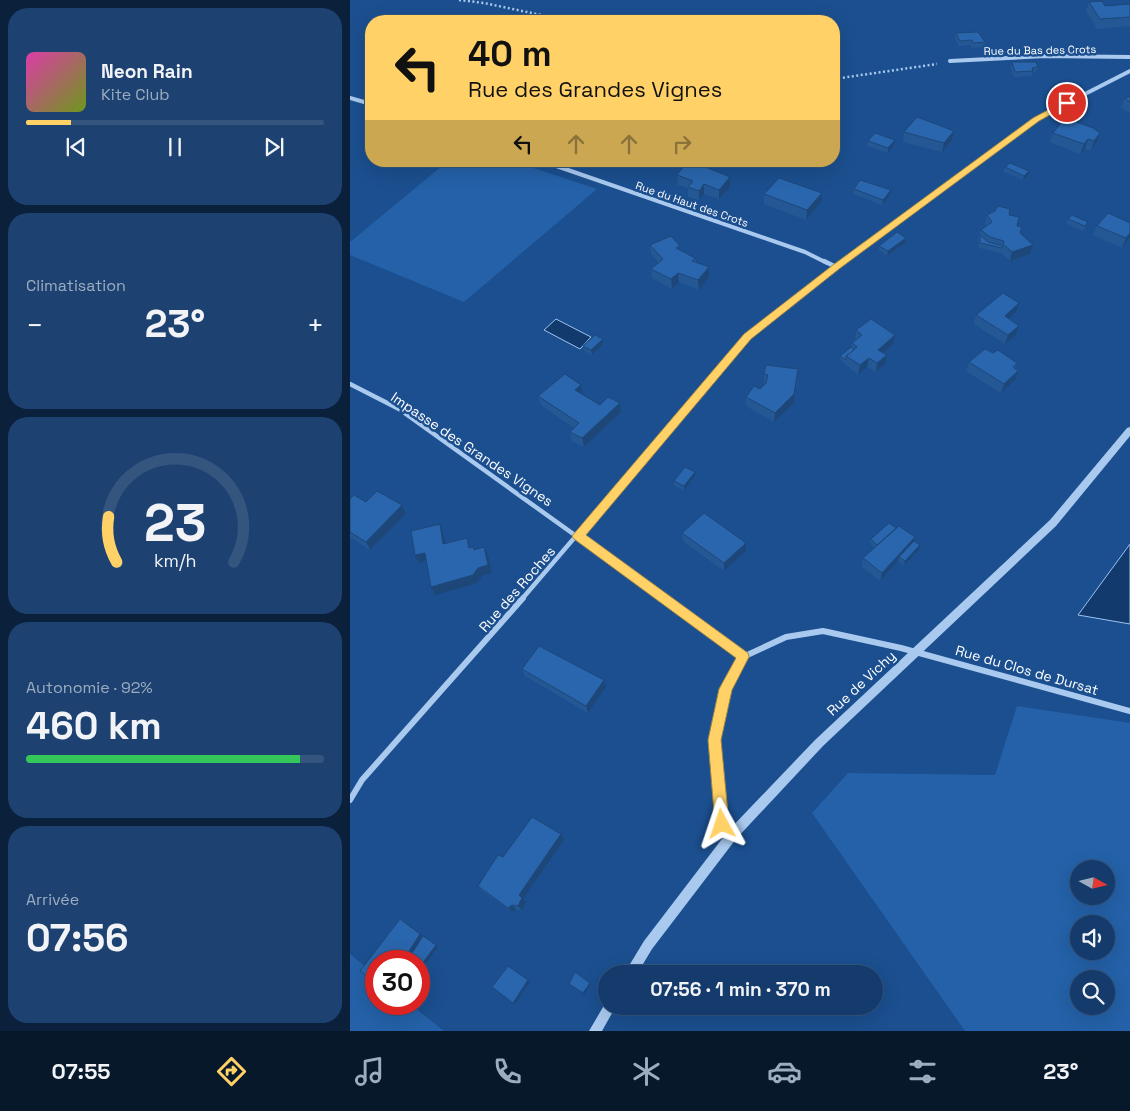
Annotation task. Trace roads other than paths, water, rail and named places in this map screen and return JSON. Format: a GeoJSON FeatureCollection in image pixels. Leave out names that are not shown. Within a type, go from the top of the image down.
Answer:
{"type":"FeatureCollection","features":[{"type":"Feature","properties":{"kind":"street","name":"Rue du Bas des Crots"},"geometry":{"type":"LineString","coordinates":[[950,61],[1045,56],[1130,57]]}},
{"type":"Feature","properties":{"kind":"street","name":"Rue des Roches"},"geometry":{"type":"LineString","coordinates":[[350,800],[362,780],[578,536],[747,336],[836,267],[1036,119],[1130,71]]}},
{"type":"Feature","properties":{"kind":"street"},"geometry":{"type":"LineString","coordinates":[[350,98],[365,102]]}},
{"type":"Feature","properties":{"kind":"street","name":"Rue du Haut des Crots"},"geometry":{"type":"LineString","coordinates":[[559,167],[805,252],[836,267]]}},
{"type":"Feature","properties":{"kind":"street","name":"Impasse des Grandes Vignes"},"geometry":{"type":"LineString","coordinates":[[350,384],[399,409],[578,536],[743,657]]}},
{"type":"Feature","properties":{"kind":"street","name":"Rue de Vichy"},"geometry":{"type":"LineString","coordinates":[[636,965],[648,945],[732,835],[819,743],[1053,523],[1130,430]]}},
{"type":"Feature","properties":{"kind":"street","name":"Rue du Clos de Dursat"},"geometry":{"type":"LineString","coordinates":[[743,657],[786,637],[823,631],[917,652],[1130,712]]}},
{"type":"Feature","properties":{"kind":"street"},"geometry":{"type":"LineString","coordinates":[[732,835],[722,824],[715,740],[726,689],[743,657]]}},
{"type":"Feature","properties":{"kind":"street"},"geometry":{"type":"LineString","coordinates":[[595,1031],[605,1015]]}}]}
